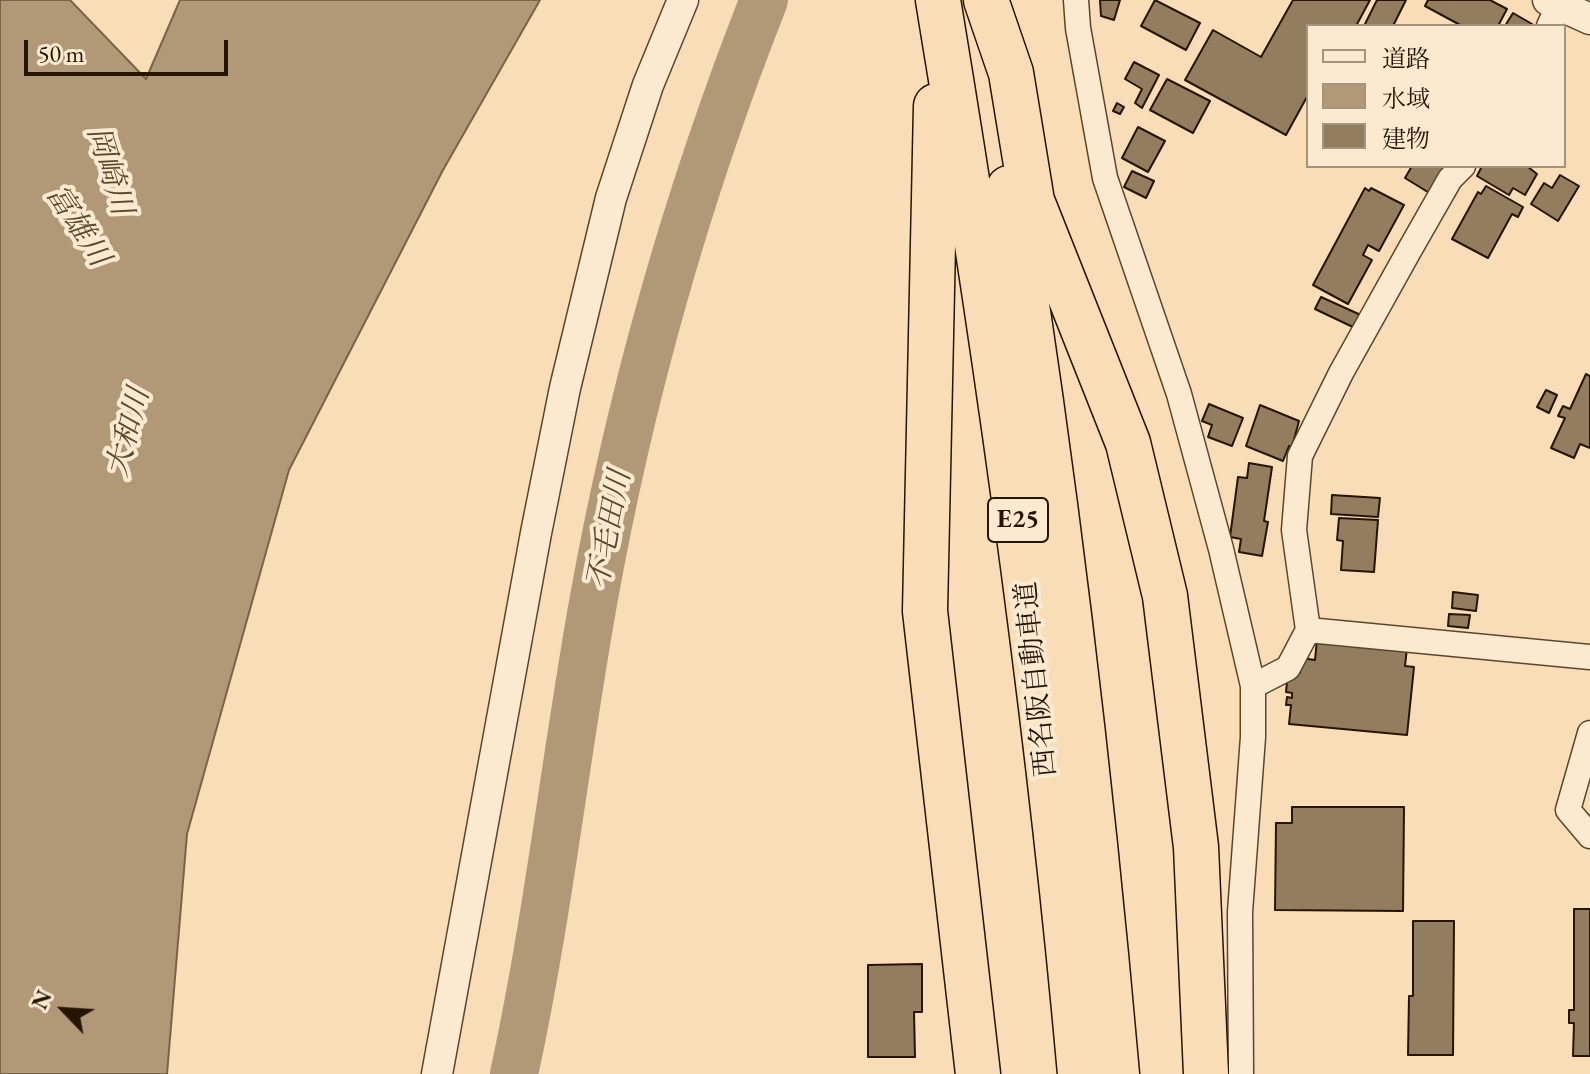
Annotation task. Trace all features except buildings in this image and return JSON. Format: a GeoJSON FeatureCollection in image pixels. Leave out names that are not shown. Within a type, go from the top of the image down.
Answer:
{"type":"FeatureCollection","features":[{"type":"Feature","properties":{"kind":"highway","name":"西名阪自動車道"},"geometry":{"type":"LineString","coordinates":[[938,0],[1097,1058]]}},
{"type":"Feature","properties":{"kind":"highway"},"geometry":{"type":"LineString","coordinates":[[938,0],[925,611],[978,1074]]}},
{"type":"Feature","properties":{"kind":"highway","name":"西名阪自動車道"},"geometry":{"type":"LineString","coordinates":[[983,0],[1058,525],[1097,1058]]}},
{"type":"Feature","properties":{"kind":"highway"},"geometry":{"type":"LineString","coordinates":[[983,0],[1011,73],[1032,201],[1128,443],[1165,596],[1196,847],[1206,1074]]}},
{"type":"Feature","properties":{"kind":"street"},"geometry":{"type":"LineString","coordinates":[[437,1074],[565,388],[611,198],[648,85],[683,0]]}},
{"type":"Feature","properties":{"kind":"street"},"geometry":{"type":"LineString","coordinates":[[1076,0],[1078,28],[1105,178],[1179,394],[1221,549],[1253,686],[1253,737],[1240,912],[1241,1074]]}},
{"type":"Feature","properties":{"kind":"street"},"geometry":{"type":"LineString","coordinates":[[1554,8],[1590,19]]}},
{"type":"Feature","properties":{"kind":"street"},"geometry":{"type":"LineString","coordinates":[[1253,686],[1288,668],[1308,630],[1294,530],[1300,456],[1341,373],[1394,278],[1450,179],[1461,168]]}},
{"type":"Feature","properties":{"kind":"street"},"geometry":{"type":"LineString","coordinates":[[1308,630],[1590,657]]}},
{"type":"Feature","properties":{"kind":"street"},"geometry":{"type":"LineString","coordinates":[[1590,733],[1568,810],[1590,836]]}},
{"type":"Feature","properties":{"kind":"water"},"geometry":{"type":"Polygon","coordinates":[[[0,0],[70,0],[146,79],[180,0],[540,0],[443,170],[289,470],[187,834],[167,1074],[0,1074],[0,0]]]}},
{"type":"Feature","properties":{"kind":"waterway","name":"不毛田川"},"geometry":{"type":"LineString","coordinates":[[514,1074],[537,957],[593,603],[624,449],[686,222],[764,0]]}},
{"type":"Feature","properties":{"kind":"water label","name":"岡崎川"},"geometry":{"type":"Point","coordinates":[109,171]}},
{"type":"Feature","properties":{"kind":"water label","name":"富雄川"},"geometry":{"type":"Point","coordinates":[77,226]}},
{"type":"Feature","properties":{"kind":"water label","name":"大和川"},"geometry":{"type":"Point","coordinates":[129,433]}}]}
